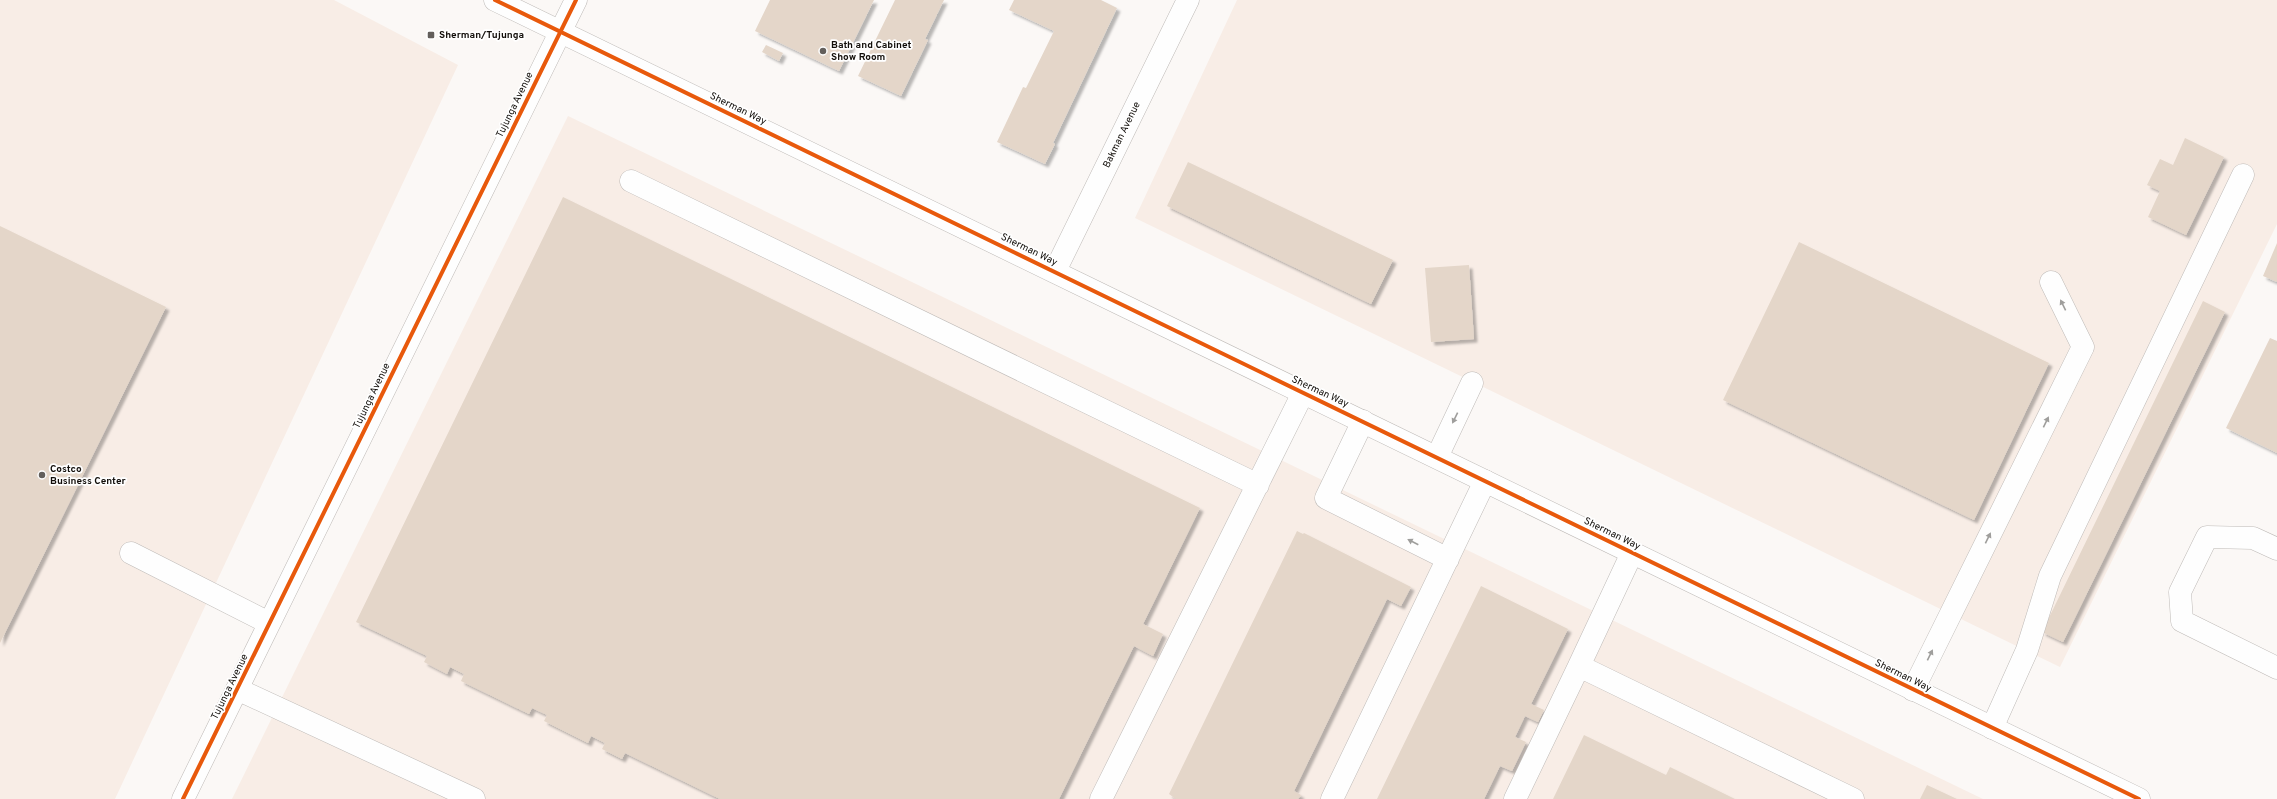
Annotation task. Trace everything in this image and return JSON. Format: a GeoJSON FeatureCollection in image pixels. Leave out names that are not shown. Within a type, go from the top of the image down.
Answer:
{"type":"FeatureCollection","features":[{"type":"Feature","properties":{"kind":"main road","name":"Sherman Way"},"geometry":{"type":"LineString","coordinates":[[495,0],[1056,271],[1303,393],[2139,799]]}},
{"type":"Feature","properties":{"kind":"main road","name":"Tujunga Avenue"},"geometry":{"type":"LineString","coordinates":[[183,799],[576,0]]}},
{"type":"Feature","properties":{"kind":"main road","name":"Bakman Avenue"},"geometry":{"type":"LineString","coordinates":[[1056,271],[1188,0]]}},
{"type":"Feature","properties":{"kind":"main road"},"geometry":{"type":"LineString","coordinates":[[1992,728],[2027,650],[2050,576],[2243,175]]}},
{"type":"Feature","properties":{"kind":"main road"},"geometry":{"type":"LineString","coordinates":[[631,181],[1258,485]]}},
{"type":"Feature","properties":{"kind":"main road"},"geometry":{"type":"LineString","coordinates":[[1913,690],[2083,347],[2051,282]]}},
{"type":"Feature","properties":{"kind":"main road"},"geometry":{"type":"LineString","coordinates":[[1437,457],[1472,383]]}},
{"type":"Feature","properties":{"kind":"main road"},"geometry":{"type":"LineString","coordinates":[[1101,799],[1303,393]]}},
{"type":"Feature","properties":{"kind":"main road"},"geometry":{"type":"LineString","coordinates":[[1363,421],[1326,498],[1448,559]]}},
{"type":"Feature","properties":{"kind":"main road"},"geometry":{"type":"LineString","coordinates":[[1332,799],[1485,481]]}},
{"type":"Feature","properties":{"kind":"main road"},"geometry":{"type":"LineString","coordinates":[[2277,549],[2253,538],[2207,537],[2180,592],[2182,620],[2277,668]]}},
{"type":"Feature","properties":{"kind":"main road"},"geometry":{"type":"LineString","coordinates":[[1515,799],[1580,666],[1632,552]]}},
{"type":"Feature","properties":{"kind":"main road"},"geometry":{"type":"LineString","coordinates":[[131,553],[269,624]]}},
{"type":"Feature","properties":{"kind":"main road"},"geometry":{"type":"LineString","coordinates":[[1580,666],[1853,799]]}},
{"type":"Feature","properties":{"kind":"main road"},"geometry":{"type":"LineString","coordinates":[[238,689],[474,799]]}},
{"type":"Feature","properties":{"kind":"shaded area"},"geometry":{"type":"Polygon","coordinates":[[[0,0],[334,0],[458,65],[115,799],[0,799],[0,0]]]}},
{"type":"Feature","properties":{"kind":"shaded area"},"geometry":{"type":"Polygon","coordinates":[[[1237,0],[2277,0],[2277,224],[2060,667],[1135,218],[1237,0]]]}},
{"type":"Feature","properties":{"kind":"shaded area"},"geometry":{"type":"Polygon","coordinates":[[[568,116],[1983,799],[232,799],[568,116]]]}},
{"type":"Feature","properties":{"kind":"building","name":"Bath and Cabinet Show Room"},"geometry":{"type":"Polygon","coordinates":[[[770,0],[874,0],[839,71],[755,31],[770,0]]]}},
{"type":"Feature","properties":{"kind":"building"},"geometry":{"type":"Polygon","coordinates":[[[895,0],[944,0],[925,39],[928,40],[901,96],[858,76],[895,0]]]}},
{"type":"Feature","properties":{"kind":"building"},"geometry":{"type":"Polygon","coordinates":[[[1014,0],[1101,0],[1117,8],[1053,143],[1055,144],[1045,164],[997,142],[1023,87],[1026,88],[1054,31],[1009,10],[1014,0]]]}},
{"type":"Feature","properties":{"kind":"building"},"geometry":{"type":"Polygon","coordinates":[[[766,45],[783,53],[779,61],[762,52],[766,45]]]}},
{"type":"Feature","properties":{"kind":"building"},"geometry":{"type":"Polygon","coordinates":[[[2185,138],[2224,157],[2186,235],[2148,217],[2160,191],[2147,185],[2160,159],[2173,165],[2185,138]]]}},
{"type":"Feature","properties":{"kind":"building"},"geometry":{"type":"Polygon","coordinates":[[[1188,162],[1393,260],[1371,304],[1167,206],[1188,162]]]}},
{"type":"Feature","properties":{"kind":"building"},"geometry":{"type":"Polygon","coordinates":[[[563,197],[1200,508],[1143,624],[1163,634],[1153,656],[1134,646],[1059,799],[720,799],[625,753],[622,759],[602,749],[605,743],[591,736],[588,743],[544,721],[547,715],[532,708],[529,714],[461,681],[464,674],[450,667],[447,674],[424,662],[427,656],[356,622],[563,197]]]}},
{"type":"Feature","properties":{"kind":"building","name":"Costco Business Center"},"geometry":{"type":"Polygon","coordinates":[[[0,226],[166,307],[0,643],[0,226]]]}},
{"type":"Feature","properties":{"kind":"building"},"geometry":{"type":"Polygon","coordinates":[[[1799,242],[2049,363],[1974,520],[1723,400],[1799,242]]]}},
{"type":"Feature","properties":{"kind":"building"},"geometry":{"type":"Polygon","coordinates":[[[2277,243],[2277,282],[2263,276],[2277,243]]]}},
{"type":"Feature","properties":{"kind":"building"},"geometry":{"type":"Polygon","coordinates":[[[1469,265],[1474,339],[1431,342],[1425,268],[1469,265]]]}},
{"type":"Feature","properties":{"kind":"building"},"geometry":{"type":"Polygon","coordinates":[[[2203,301],[2225,312],[2063,642],[2042,632],[2203,301]]]}},
{"type":"Feature","properties":{"kind":"building"},"geometry":{"type":"Polygon","coordinates":[[[2270,338],[2277,341],[2277,453],[2226,428],[2270,338]]]}},
{"type":"Feature","properties":{"kind":"building"},"geometry":{"type":"Polygon","coordinates":[[[1297,531],[1303,534],[1304,533],[1411,587],[1401,606],[1387,599],[1294,791],[1301,795],[1298,799],[1176,799],[1169,794],[1297,531]]]}},
{"type":"Feature","properties":{"kind":"building"},"geometry":{"type":"Polygon","coordinates":[[[1481,586],[1568,629],[1531,704],[1544,710],[1538,722],[1525,716],[1515,737],[1526,742],[1512,771],[1500,766],[1484,799],[1377,799],[1481,586]]]}},
{"type":"Feature","properties":{"kind":"building"},"geometry":{"type":"Polygon","coordinates":[[[1584,735],[1666,775],[1670,767],[1735,799],[1553,799],[1584,735]]]}},
{"type":"Feature","properties":{"kind":"building"},"geometry":{"type":"Polygon","coordinates":[[[1927,785],[1957,799],[1920,799],[1927,785]]]}},
{"type":"Feature","properties":{"kind":"cycle path"},"geometry":{"type":"LineString","coordinates":[[495,0],[2139,799]]}},
{"type":"Feature","properties":{"kind":"cycle path"},"geometry":{"type":"LineString","coordinates":[[183,799],[576,0]]}},
{"type":"Feature","properties":{"kind":"place","name":"Sherman/Tujunga"},"geometry":{"type":"Point","coordinates":[431,35]}},
{"type":"Feature","properties":{"kind":"place","name":"Bath and Cabinet Show Room"},"geometry":{"type":"Point","coordinates":[823,51]}},
{"type":"Feature","properties":{"kind":"place","name":"Costco Business Center"},"geometry":{"type":"Point","coordinates":[42,475]}}]}
